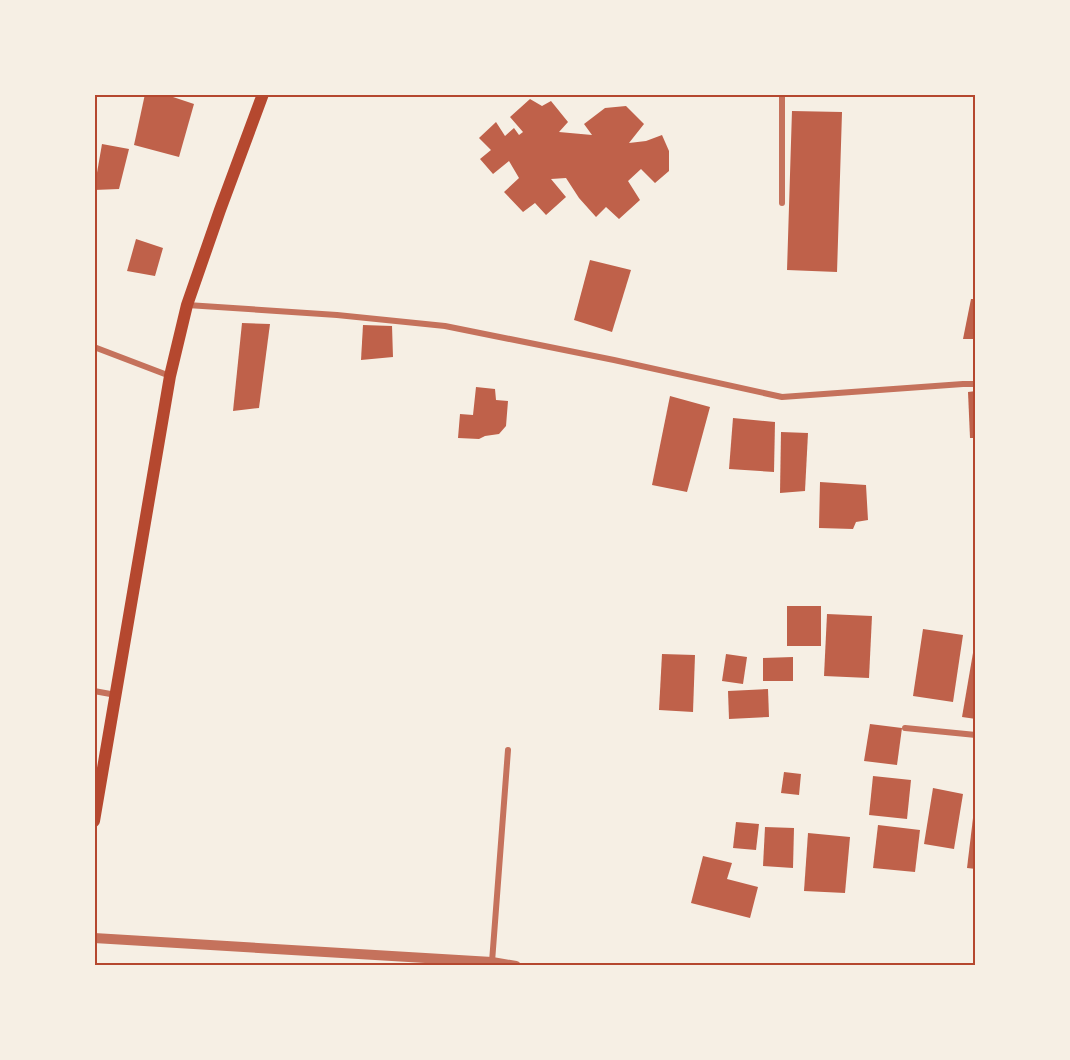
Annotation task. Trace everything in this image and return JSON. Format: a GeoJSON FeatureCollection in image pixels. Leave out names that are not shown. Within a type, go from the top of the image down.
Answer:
{"type":"FeatureCollection","features":[{"type":"Feature","properties":{"kind":"main road"},"geometry":{"type":"LineString","coordinates":[[94,821],[170,376],[187,305],[263,94]]}},
{"type":"Feature","properties":{"kind":"street"},"geometry":{"type":"LineString","coordinates":[[782,94],[782,203]]}},
{"type":"Feature","properties":{"kind":"street"},"geometry":{"type":"LineString","coordinates":[[187,305],[337,315],[445,326],[782,397],[975,384]]}},
{"type":"Feature","properties":{"kind":"street"},"geometry":{"type":"LineString","coordinates":[[94,347],[170,376]]}},
{"type":"Feature","properties":{"kind":"street"},"geometry":{"type":"LineString","coordinates":[[94,691],[116,695]]}},
{"type":"Feature","properties":{"kind":"street"},"geometry":{"type":"LineString","coordinates":[[905,728],[975,735]]}},
{"type":"Feature","properties":{"kind":"street"},"geometry":{"type":"LineString","coordinates":[[492,962],[508,750]]}},
{"type":"Feature","properties":{"kind":"street"},"geometry":{"type":"LineString","coordinates":[[94,938],[492,962],[516,966]]}},
{"type":"Feature","properties":{"kind":"building"},"geometry":{"type":"Polygon","coordinates":[[[145,94],[164,94],[194,104],[179,157],[134,145],[145,94]]]}},
{"type":"Feature","properties":{"kind":"building"},"geometry":{"type":"Polygon","coordinates":[[[530,99],[542,106],[551,101],[568,122],[559,132],[592,135],[584,124],[605,108],[626,106],[644,124],[629,143],[646,141],[662,135],[669,151],[669,171],[655,183],[641,169],[628,181],[640,200],[619,219],[606,207],[596,217],[579,198],[566,178],[551,179],[566,197],[546,215],[535,203],[523,212],[504,192],[519,178],[509,161],[493,174],[480,159],[491,150],[479,138],[496,122],[505,136],[514,128],[519,135],[523,132],[510,117],[530,99]]]}},
{"type":"Feature","properties":{"kind":"building"},"geometry":{"type":"Polygon","coordinates":[[[792,111],[842,112],[837,272],[787,270],[792,111]]]}},
{"type":"Feature","properties":{"kind":"building"},"geometry":{"type":"Polygon","coordinates":[[[102,144],[129,149],[119,189],[94,190],[102,144]]]}},
{"type":"Feature","properties":{"kind":"building"},"geometry":{"type":"Polygon","coordinates":[[[136,239],[163,248],[155,276],[127,271],[136,239]]]}},
{"type":"Feature","properties":{"kind":"building"},"geometry":{"type":"Polygon","coordinates":[[[590,260],[631,270],[612,332],[574,320],[590,260]]]}},
{"type":"Feature","properties":{"kind":"building"},"geometry":{"type":"Polygon","coordinates":[[[971,299],[976,299],[976,339],[963,339],[971,299]]]}},
{"type":"Feature","properties":{"kind":"building"},"geometry":{"type":"Polygon","coordinates":[[[242,323],[270,324],[259,408],[233,411],[242,323]]]}},
{"type":"Feature","properties":{"kind":"building"},"geometry":{"type":"Polygon","coordinates":[[[363,325],[392,326],[393,357],[361,360],[363,325]]]}},
{"type":"Feature","properties":{"kind":"building"},"geometry":{"type":"Polygon","coordinates":[[[476,387],[495,389],[496,400],[508,401],[506,426],[499,434],[479,439],[458,438],[460,414],[473,415],[476,387]]]}},
{"type":"Feature","properties":{"kind":"building"},"geometry":{"type":"Polygon","coordinates":[[[976,391],[976,438],[970,438],[968,392],[976,391]]]}},
{"type":"Feature","properties":{"kind":"building"},"geometry":{"type":"Polygon","coordinates":[[[670,396],[710,407],[687,492],[652,485],[670,396]]]}},
{"type":"Feature","properties":{"kind":"building"},"geometry":{"type":"Polygon","coordinates":[[[733,418],[775,422],[774,472],[729,469],[733,418]]]}},
{"type":"Feature","properties":{"kind":"building"},"geometry":{"type":"Polygon","coordinates":[[[781,432],[808,433],[805,491],[780,493],[781,432]]]}},
{"type":"Feature","properties":{"kind":"building"},"geometry":{"type":"Polygon","coordinates":[[[820,482],[866,485],[868,520],[856,522],[853,529],[819,528],[820,482]]]}},
{"type":"Feature","properties":{"kind":"building"},"geometry":{"type":"Polygon","coordinates":[[[787,606],[821,606],[821,646],[787,646],[787,606]]]}},
{"type":"Feature","properties":{"kind":"building"},"geometry":{"type":"Polygon","coordinates":[[[827,614],[872,616],[869,678],[824,676],[827,614]]]}},
{"type":"Feature","properties":{"kind":"building"},"geometry":{"type":"Polygon","coordinates":[[[923,629],[963,635],[953,702],[913,696],[923,629]]]}},
{"type":"Feature","properties":{"kind":"building"},"geometry":{"type":"Polygon","coordinates":[[[974,647],[976,647],[976,719],[962,717],[974,647]]]}},
{"type":"Feature","properties":{"kind":"building"},"geometry":{"type":"Polygon","coordinates":[[[662,654],[695,655],[693,712],[659,710],[662,654]]]}},
{"type":"Feature","properties":{"kind":"building"},"geometry":{"type":"Polygon","coordinates":[[[726,654],[747,657],[743,684],[722,681],[726,654]]]}},
{"type":"Feature","properties":{"kind":"building"},"geometry":{"type":"Polygon","coordinates":[[[793,657],[793,681],[763,681],[763,658],[793,657]]]}},
{"type":"Feature","properties":{"kind":"building"},"geometry":{"type":"Polygon","coordinates":[[[768,689],[769,717],[729,719],[728,691],[768,689]]]}},
{"type":"Feature","properties":{"kind":"building"},"geometry":{"type":"Polygon","coordinates":[[[870,724],[902,728],[897,765],[864,761],[870,724]]]}},
{"type":"Feature","properties":{"kind":"building"},"geometry":{"type":"Polygon","coordinates":[[[784,772],[801,774],[799,795],[781,793],[784,772]]]}},
{"type":"Feature","properties":{"kind":"building"},"geometry":{"type":"Polygon","coordinates":[[[873,776],[911,780],[907,819],[869,815],[873,776]]]}},
{"type":"Feature","properties":{"kind":"building"},"geometry":{"type":"Polygon","coordinates":[[[933,788],[963,794],[954,849],[924,844],[933,788]]]}},
{"type":"Feature","properties":{"kind":"building"},"geometry":{"type":"Polygon","coordinates":[[[973,818],[976,819],[976,869],[967,868],[973,818]]]}},
{"type":"Feature","properties":{"kind":"building"},"geometry":{"type":"Polygon","coordinates":[[[736,822],[759,824],[756,850],[733,848],[736,822]]]}},
{"type":"Feature","properties":{"kind":"building"},"geometry":{"type":"Polygon","coordinates":[[[878,825],[920,830],[915,872],[873,868],[878,825]]]}},
{"type":"Feature","properties":{"kind":"building"},"geometry":{"type":"Polygon","coordinates":[[[765,827],[794,828],[793,868],[763,866],[765,827]]]}},
{"type":"Feature","properties":{"kind":"building"},"geometry":{"type":"Polygon","coordinates":[[[808,833],[850,837],[845,893],[804,891],[808,833]]]}},
{"type":"Feature","properties":{"kind":"building"},"geometry":{"type":"Polygon","coordinates":[[[703,856],[732,863],[727,879],[758,887],[750,918],[691,903],[703,856]]]}}]}
